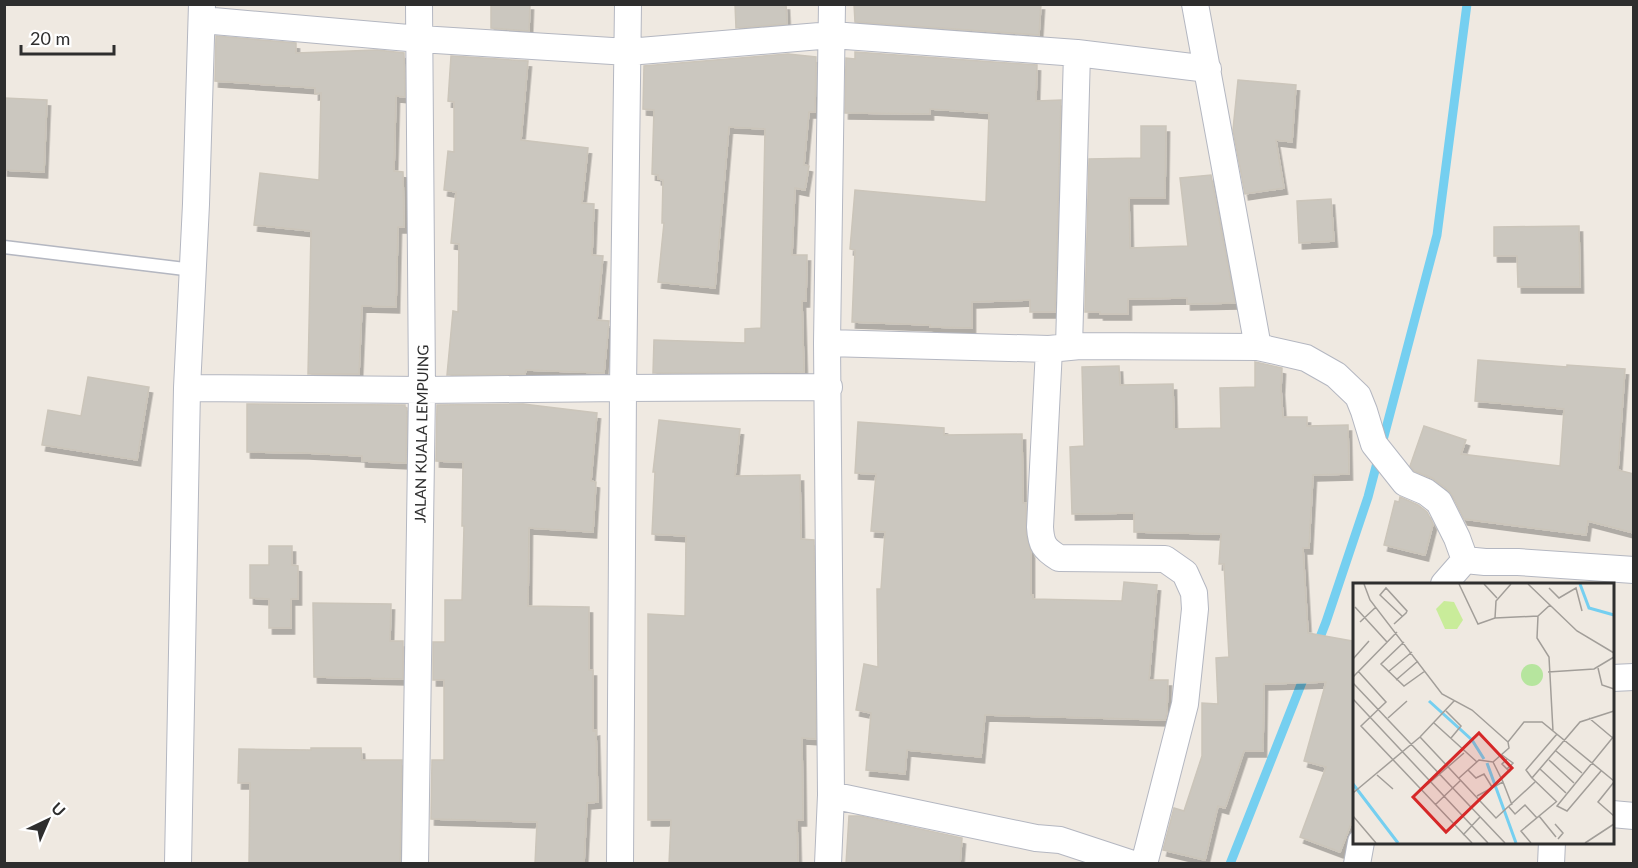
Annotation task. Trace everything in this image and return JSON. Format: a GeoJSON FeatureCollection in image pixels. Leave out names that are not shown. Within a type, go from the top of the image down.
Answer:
{"type":"FeatureCollection","features":[{"type":"Feature","properties":{"kind":"street","name":"JALAN KUALA LEMPUING"},"geometry":{"type":"LineString","coordinates":[[414,864],[422,390],[419,4]]}},
{"type":"Feature","properties":{"kind":"street"},"geometry":{"type":"LineString","coordinates":[[620,864],[628,4]]}},
{"type":"Feature","properties":{"kind":"street"},"geometry":{"type":"LineString","coordinates":[[828,864],[831,795],[827,343],[832,4]]}},
{"type":"Feature","properties":{"kind":"street"},"geometry":{"type":"LineString","coordinates":[[1196,4],[1258,347]]}},
{"type":"Feature","properties":{"kind":"street"},"geometry":{"type":"LineString","coordinates":[[178,864],[188,388],[202,12],[420,39],[628,52],[832,35],[1077,52],[1208,69]]}},
{"type":"Feature","properties":{"kind":"street"},"geometry":{"type":"LineString","coordinates":[[1077,52],[1059,348],[1040,527],[1041,540],[1048,551],[1059,558],[1165,559],[1185,573],[1194,593],[1195,609],[1185,704],[1144,864]]}},
{"type":"Feature","properties":{"kind":"street"},"geometry":{"type":"LineString","coordinates":[[827,343],[1059,348],[1080,346],[1258,347],[1306,358],[1336,375],[1358,396],[1374,444],[1406,483],[1426,492],[1439,502],[1465,560]]}},
{"type":"Feature","properties":{"kind":"street"},"geometry":{"type":"LineString","coordinates":[[188,388],[422,390],[829,387]]}},
{"type":"Feature","properties":{"kind":"street"},"geometry":{"type":"LineString","coordinates":[[1465,560],[1634,570]]}},
{"type":"Feature","properties":{"kind":"street"},"geometry":{"type":"LineString","coordinates":[[1446,583],[1465,560]]}},
{"type":"Feature","properties":{"kind":"street"},"geometry":{"type":"LineString","coordinates":[[1614,678],[1634,677]]}},
{"type":"Feature","properties":{"kind":"street"},"geometry":{"type":"LineString","coordinates":[[831,795],[1036,838],[1060,840],[1132,864]]}},
{"type":"Feature","properties":{"kind":"street"},"geometry":{"type":"LineString","coordinates":[[1614,814],[1634,816]]}},
{"type":"Feature","properties":{"kind":"street"},"geometry":{"type":"LineString","coordinates":[[1357,864],[1361,844]]}},
{"type":"Feature","properties":{"kind":"street"},"geometry":{"type":"LineString","coordinates":[[1551,864],[1552,844]]}},
{"type":"Feature","properties":{"kind":"lane"},"geometry":{"type":"LineString","coordinates":[[4,247],[193,270]]}},
{"type":"Feature","properties":{"kind":"building"},"geometry":{"type":"Polygon","coordinates":[[[491,4],[530,4],[529,31],[491,28],[491,4]]]}},
{"type":"Feature","properties":{"kind":"building"},"geometry":{"type":"Polygon","coordinates":[[[735,4],[786,4],[787,24],[736,28],[735,4]]]}},
{"type":"Feature","properties":{"kind":"building"},"geometry":{"type":"Polygon","coordinates":[[[854,4],[1041,4],[1039,35],[855,22],[854,4]]]}},
{"type":"Feature","properties":{"kind":"building"},"geometry":{"type":"Polygon","coordinates":[[[216,36],[296,43],[296,53],[377,50],[404,53],[405,97],[396,96],[394,171],[403,172],[404,227],[398,227],[396,307],[362,306],[359,374],[308,374],[311,231],[254,225],[260,173],[319,180],[321,93],[315,94],[315,88],[215,81],[216,36]]]}},
{"type":"Feature","properties":{"kind":"building"},"geometry":{"type":"Polygon","coordinates":[[[855,52],[1037,65],[1036,101],[1061,100],[1055,312],[1030,312],[1030,300],[972,302],[972,328],[852,322],[855,250],[850,249],[855,190],[986,202],[989,113],[930,109],[930,114],[845,113],[846,58],[855,59],[855,52]]]}},
{"type":"Feature","properties":{"kind":"building"},"geometry":{"type":"Polygon","coordinates":[[[788,54],[816,57],[815,112],[809,112],[804,165],[809,166],[805,190],[795,188],[792,255],[807,255],[806,301],[802,301],[804,372],[653,373],[654,340],[745,343],[745,329],[761,328],[765,129],[729,127],[715,288],[658,282],[664,223],[662,223],[663,180],[658,179],[658,175],[652,174],[654,110],[643,109],[644,66],[788,54]]]}},
{"type":"Feature","properties":{"kind":"building"},"geometry":{"type":"Polygon","coordinates":[[[451,56],[528,61],[521,140],[588,148],[582,203],[594,204],[592,255],[603,256],[597,320],[609,321],[604,373],[526,370],[525,374],[447,375],[453,311],[458,312],[459,244],[451,243],[456,192],[444,190],[448,151],[454,152],[454,102],[448,101],[451,56]]]}},
{"type":"Feature","properties":{"kind":"building"},"geometry":{"type":"Polygon","coordinates":[[[1238,80],[1296,85],[1292,142],[1276,140],[1284,188],[1245,194],[1233,130],[1238,80]]]}},
{"type":"Feature","properties":{"kind":"building"},"geometry":{"type":"Polygon","coordinates":[[[4,98],[47,100],[44,172],[4,170],[4,98]]]}},
{"type":"Feature","properties":{"kind":"building"},"geometry":{"type":"Polygon","coordinates":[[[1141,126],[1166,126],[1165,198],[1129,198],[1130,248],[1188,246],[1180,178],[1211,175],[1235,303],[1187,304],[1187,298],[1128,299],[1128,314],[1085,312],[1089,159],[1141,158],[1141,126]]]}},
{"type":"Feature","properties":{"kind":"building"},"geometry":{"type":"Polygon","coordinates":[[[1331,199],[1334,241],[1299,243],[1297,201],[1331,199]]]}},
{"type":"Feature","properties":{"kind":"building"},"geometry":{"type":"Polygon","coordinates":[[[1579,226],[1580,287],[1518,287],[1517,256],[1494,256],[1494,227],[1579,226]]]}},
{"type":"Feature","properties":{"kind":"building"},"geometry":{"type":"Polygon","coordinates":[[[1478,360],[1625,369],[1618,470],[1634,474],[1634,533],[1588,521],[1586,535],[1464,519],[1448,490],[1432,478],[1414,471],[1410,466],[1424,426],[1466,440],[1461,454],[1560,466],[1564,409],[1475,401],[1478,360]]]}},
{"type":"Feature","properties":{"kind":"building"},"geometry":{"type":"Polygon","coordinates":[[[1255,362],[1282,368],[1283,417],[1307,417],[1307,426],[1348,425],[1349,474],[1313,475],[1309,548],[1303,548],[1308,633],[1352,641],[1353,819],[1340,852],[1300,837],[1326,767],[1304,761],[1326,682],[1264,684],[1263,751],[1244,751],[1225,808],[1218,806],[1205,860],[1163,850],[1174,808],[1184,811],[1202,756],[1202,703],[1218,704],[1216,658],[1229,657],[1224,564],[1219,564],[1221,534],[1134,532],[1134,513],[1072,514],[1070,447],[1084,446],[1082,367],[1119,366],[1120,385],[1173,384],[1174,429],[1221,428],[1220,388],[1255,387],[1255,362]]]}},
{"type":"Feature","properties":{"kind":"building"},"geometry":{"type":"Polygon","coordinates":[[[88,377],[149,387],[137,460],[42,445],[48,410],[81,416],[88,377]]]}},
{"type":"Feature","properties":{"kind":"building"},"geometry":{"type":"Polygon","coordinates":[[[247,404],[405,405],[407,408],[406,463],[362,461],[362,456],[247,452],[247,404]]]}},
{"type":"Feature","properties":{"kind":"building"},"geometry":{"type":"Polygon","coordinates":[[[523,404],[597,413],[591,481],[596,482],[593,532],[529,528],[528,606],[589,607],[589,670],[593,670],[593,731],[596,730],[598,802],[587,803],[584,864],[535,864],[537,822],[431,819],[432,760],[444,760],[444,680],[433,680],[433,642],[445,642],[445,600],[462,600],[464,526],[462,526],[463,462],[436,461],[437,405],[523,404]]]}},
{"type":"Feature","properties":{"kind":"building"},"geometry":{"type":"Polygon","coordinates":[[[659,420],[740,429],[735,476],[800,475],[801,539],[814,540],[816,739],[802,738],[803,820],[797,820],[798,864],[669,864],[671,820],[648,820],[648,614],[685,616],[686,536],[652,534],[655,472],[653,472],[659,420]]]}},
{"type":"Feature","properties":{"kind":"building"},"geometry":{"type":"Polygon","coordinates":[[[858,422],[944,428],[944,435],[1022,434],[1023,503],[1026,503],[1026,534],[1031,552],[1031,595],[1033,599],[1122,601],[1124,582],[1157,585],[1149,680],[1168,680],[1165,720],[985,715],[981,757],[907,750],[905,774],[866,770],[871,713],[856,710],[864,664],[878,667],[877,589],[881,589],[885,532],[871,531],[876,474],[855,473],[858,422]]]}},
{"type":"Feature","properties":{"kind":"building"},"geometry":{"type":"Polygon","coordinates":[[[1400,497],[1427,512],[1433,524],[1425,555],[1384,545],[1395,501],[1399,502],[1400,497]]]}},
{"type":"Feature","properties":{"kind":"building"},"geometry":{"type":"Polygon","coordinates":[[[269,546],[292,546],[292,565],[298,566],[298,599],[291,599],[291,628],[269,628],[269,599],[250,598],[250,565],[269,565],[269,546]]]}},
{"type":"Feature","properties":{"kind":"building"},"geometry":{"type":"Polygon","coordinates":[[[313,603],[391,604],[390,641],[403,641],[403,679],[314,677],[313,603]]]}},
{"type":"Feature","properties":{"kind":"building"},"geometry":{"type":"Polygon","coordinates":[[[311,748],[361,748],[362,760],[402,760],[400,864],[249,864],[250,783],[238,783],[239,749],[311,750],[311,748]]]}},
{"type":"Feature","properties":{"kind":"building"},"geometry":{"type":"Polygon","coordinates":[[[849,816],[860,816],[962,838],[960,864],[846,864],[849,816]]]}},
{"type":"Feature","properties":{"kind":"waterway"},"geometry":{"type":"LineString","coordinates":[[1317,645],[1368,497],[1437,235],[1467,4]]}},
{"type":"Feature","properties":{"kind":"waterway"},"geometry":{"type":"LineString","coordinates":[[1230,864],[1306,672]]}}]}
